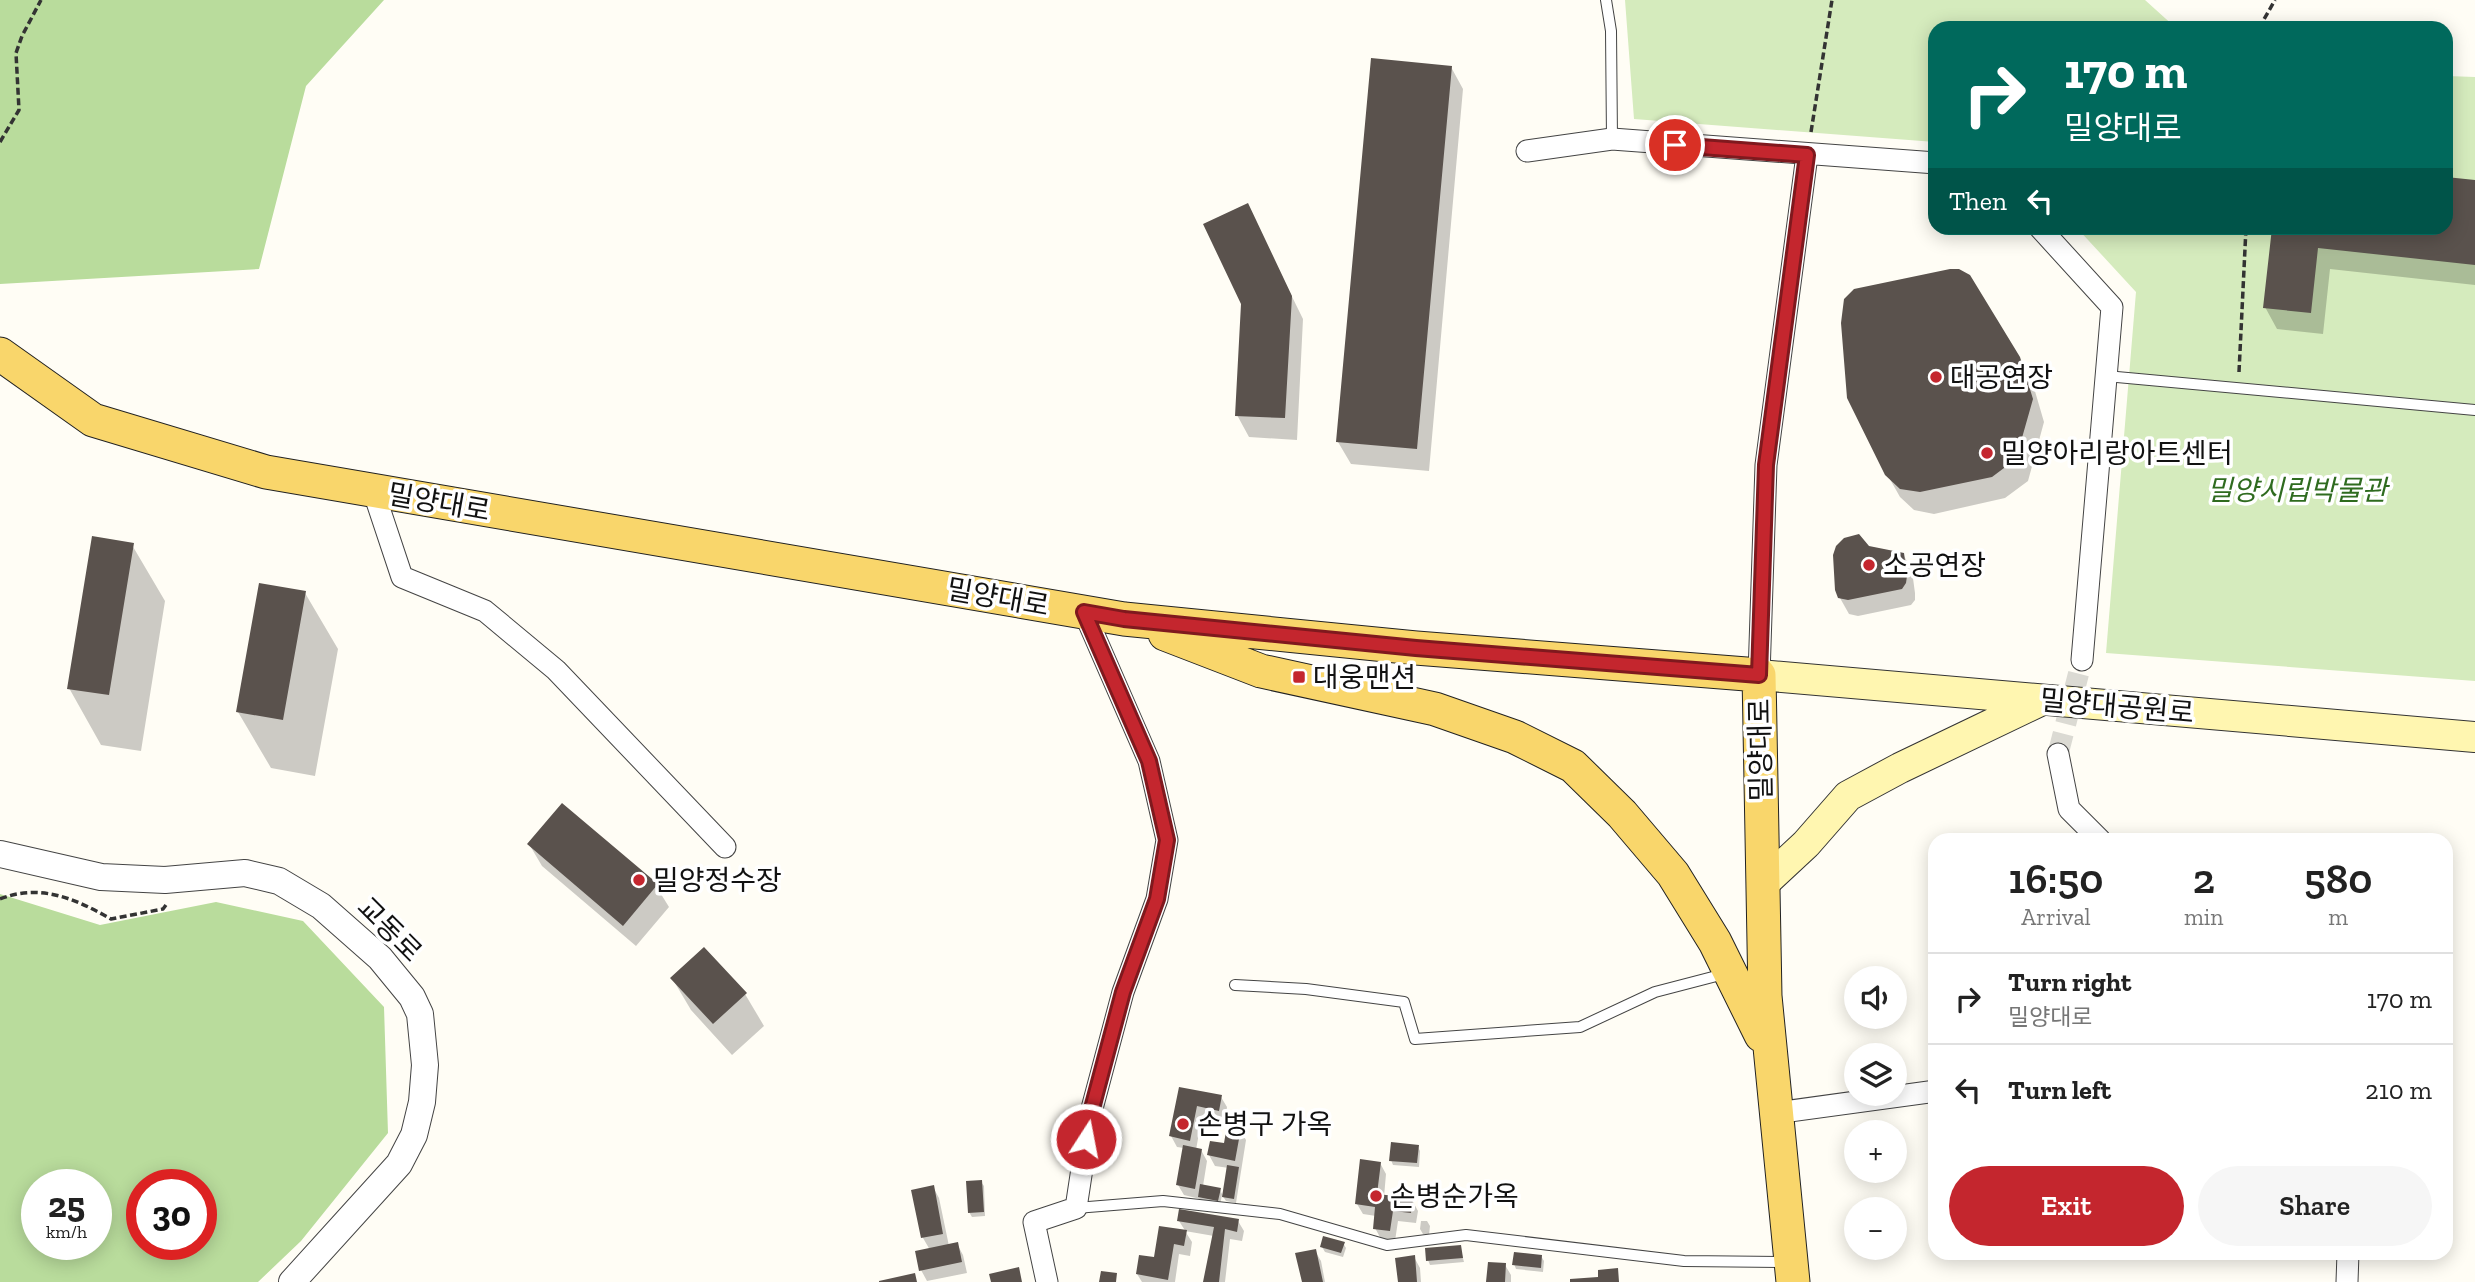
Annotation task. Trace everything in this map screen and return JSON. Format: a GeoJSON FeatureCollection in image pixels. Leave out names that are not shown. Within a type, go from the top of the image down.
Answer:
{"type":"FeatureCollection","features":[{"type":"Feature","properties":{"kind":"main road","name":"밀양대로"},"geometry":{"type":"LineString","coordinates":[[0,354],[93,420],[266,472],[1124,619],[1416,648],[1759,675],[1765,996],[1792,1272]]}},
{"type":"Feature","properties":{"kind":"main road"},"geometry":{"type":"LineString","coordinates":[[1124,619],[1261,671],[1435,709],[1515,737],[1573,766],[1622,814],[1673,874],[1715,942],[1771,1055]]}},
{"type":"Feature","properties":{"kind":"main road","name":"밀양대공원로"},"geometry":{"type":"LineString","coordinates":[[1759,675],[2475,737]]}},
{"type":"Feature","properties":{"kind":"main road"},"geometry":{"type":"LineString","coordinates":[[1763,884],[1806,844],[1847,796],[2043,700]]}},
{"type":"Feature","properties":{"kind":"street"},"geometry":{"type":"LineString","coordinates":[[1527,151],[1612,139],[1928,163]]}},
{"type":"Feature","properties":{"kind":"street"},"geometry":{"type":"LineString","coordinates":[[1759,675],[1766,465],[1807,155]]}},
{"type":"Feature","properties":{"kind":"street"},"geometry":{"type":"LineString","coordinates":[[2046,235],[2112,307],[2081,660]]}},
{"type":"Feature","properties":{"kind":"street"},"geometry":{"type":"LineString","coordinates":[[373,490],[402,578],[485,611],[556,670],[725,847]]}},
{"type":"Feature","properties":{"kind":"street"},"geometry":{"type":"LineString","coordinates":[[1047,1282],[1034,1222],[1076,1208],[1090,1116],[1123,992],[1157,899],[1167,840],[1149,761],[1084,612]]}},
{"type":"Feature","properties":{"kind":"street"},"geometry":{"type":"LineString","coordinates":[[2058,754],[2069,809],[2093,833]]}},
{"type":"Feature","properties":{"kind":"street","name":"교동로"},"geometry":{"type":"LineString","coordinates":[[0,854],[102,877],[165,880],[245,873],[279,881],[321,906],[380,958],[412,997],[420,1014],[425,1065],[422,1102],[414,1135],[399,1164],[292,1282]]}},
{"type":"Feature","properties":{"kind":"street"},"geometry":{"type":"LineString","coordinates":[[1776,1113],[1928,1092]]}},
{"type":"Feature","properties":{"kind":"street"},"geometry":{"type":"LineString","coordinates":[[2347,1282],[2348,1260]]}},
{"type":"Feature","properties":{"kind":"lane"},"geometry":{"type":"LineString","coordinates":[[1606,0],[1611,31],[1612,139]]}},
{"type":"Feature","properties":{"kind":"lane"},"geometry":{"type":"LineString","coordinates":[[2106,376],[2475,410]]}},
{"type":"Feature","properties":{"kind":"lane"},"geometry":{"type":"LineString","coordinates":[[1234,985],[1306,989],[1404,1002],[1415,1039],[1580,1027],[1655,992],[1730,973]]}},
{"type":"Feature","properties":{"kind":"lane"},"geometry":{"type":"LineString","coordinates":[[1076,1208],[1163,1201],[1280,1214],[1387,1245],[1466,1234],[1792,1272]]}},
{"type":"Feature","properties":{"kind":"path"},"geometry":{"type":"LineString","coordinates":[[0,142],[19,110],[16,53],[41,0]]}},
{"type":"Feature","properties":{"kind":"path"},"geometry":{"type":"LineString","coordinates":[[1807,155],[1832,0]]}},
{"type":"Feature","properties":{"kind":"path"},"geometry":{"type":"LineString","coordinates":[[2263,21],[2275,0]]}},
{"type":"Feature","properties":{"kind":"path"},"geometry":{"type":"LineString","coordinates":[[2238,388],[2246,235]]}},
{"type":"Feature","properties":{"kind":"green space"},"geometry":{"type":"Polygon","coordinates":[[[0,0],[384,0],[306,86],[259,269],[0,284],[0,0]]]}},
{"type":"Feature","properties":{"kind":"green space"},"geometry":{"type":"Polygon","coordinates":[[[1625,0],[2145,0],[2168,21],[1928,21],[1928,141],[1634,119],[1625,0]]]}},
{"type":"Feature","properties":{"kind":"green space","name":"밀양시립박물관"},"geometry":{"type":"Polygon","coordinates":[[[2453,76],[2475,77],[2475,681],[2106,653],[2136,292],[2083,235],[2453,235],[2453,76]]]}},
{"type":"Feature","properties":{"kind":"green space"},"geometry":{"type":"Polygon","coordinates":[[[0,894],[100,925],[216,902],[303,921],[384,1007],[388,1133],[301,1241],[258,1282],[0,1282],[0,894]]]}},
{"type":"Feature","properties":{"kind":"building"},"geometry":{"type":"Polygon","coordinates":[[[1371,58],[1452,66],[1417,449],[1336,442],[1371,58]]]}},
{"type":"Feature","properties":{"kind":"building"},"geometry":{"type":"Polygon","coordinates":[[[2453,178],[2475,180],[2475,265],[2318,248],[2311,313],[2263,308],[2271,235],[2453,235],[2453,178]]]}},
{"type":"Feature","properties":{"kind":"building"},"geometry":{"type":"Polygon","coordinates":[[[1248,203],[1292,296],[1285,418],[1235,416],[1241,304],[1203,224],[1248,203]]]}},
{"type":"Feature","properties":{"kind":"building","name":"대공연장"},"geometry":{"type":"Polygon","coordinates":[[[1959,269],[1970,275],[2020,357],[2033,399],[2016,459],[1992,477],[1920,492],[1900,489],[1885,475],[1847,398],[1841,323],[1844,299],[1854,289],[1959,269]]]}},
{"type":"Feature","properties":{"kind":"building","name":"소공연장"},"geometry":{"type":"Polygon","coordinates":[[[1859,534],[1869,546],[1904,553],[1907,576],[1902,589],[1848,600],[1838,598],[1833,555],[1836,546],[1844,538],[1859,534]]]}},
{"type":"Feature","properties":{"kind":"building"},"geometry":{"type":"Polygon","coordinates":[[[92,536],[134,543],[109,695],[67,689],[92,536]]]}},
{"type":"Feature","properties":{"kind":"building"},"geometry":{"type":"Polygon","coordinates":[[[259,583],[306,591],[283,720],[236,712],[259,583]]]}},
{"type":"Feature","properties":{"kind":"building"},"geometry":{"type":"Polygon","coordinates":[[[562,803],[658,884],[623,926],[527,844],[562,803]]]}},
{"type":"Feature","properties":{"kind":"building"},"geometry":{"type":"Polygon","coordinates":[[[704,947],[747,993],[713,1024],[670,978],[704,947]]]}},
{"type":"Feature","properties":{"kind":"building","name":"손병구 가옥"},"geometry":{"type":"Polygon","coordinates":[[[1179,1087],[1222,1095],[1219,1111],[1197,1106],[1190,1141],[1169,1136],[1179,1087]]]}},
{"type":"Feature","properties":{"kind":"building"},"geometry":{"type":"Polygon","coordinates":[[[1227,1126],[1241,1128],[1235,1161],[1207,1155],[1210,1141],[1224,1143],[1227,1126]]]}},
{"type":"Feature","properties":{"kind":"building"},"geometry":{"type":"Polygon","coordinates":[[[1391,1142],[1419,1145],[1417,1163],[1389,1161],[1391,1142]]]}},
{"type":"Feature","properties":{"kind":"building"},"geometry":{"type":"Polygon","coordinates":[[[1183,1145],[1202,1149],[1195,1189],[1176,1185],[1183,1145]]]}},
{"type":"Feature","properties":{"kind":"building","name":"손병순가옥"},"geometry":{"type":"Polygon","coordinates":[[[1360,1159],[1381,1162],[1377,1194],[1413,1198],[1411,1213],[1393,1211],[1390,1231],[1373,1229],[1375,1207],[1355,1204],[1360,1159]]]}},
{"type":"Feature","properties":{"kind":"building"},"geometry":{"type":"Polygon","coordinates":[[[1227,1165],[1239,1167],[1234,1199],[1222,1197],[1227,1165]]]}},
{"type":"Feature","properties":{"kind":"building"},"geometry":{"type":"Polygon","coordinates":[[[982,1180],[984,1212],[968,1213],[966,1181],[982,1180]]]}},
{"type":"Feature","properties":{"kind":"building"},"geometry":{"type":"Polygon","coordinates":[[[1200,1184],[1221,1188],[1218,1201],[1198,1197],[1200,1184]]]}},
{"type":"Feature","properties":{"kind":"building"},"geometry":{"type":"Polygon","coordinates":[[[934,1185],[943,1234],[921,1238],[911,1190],[934,1185]]]}},
{"type":"Feature","properties":{"kind":"building"},"geometry":{"type":"Polygon","coordinates":[[[1179,1209],[1239,1219],[1237,1232],[1225,1229],[1219,1282],[1203,1282],[1214,1227],[1177,1221],[1179,1209]]]}},
{"type":"Feature","properties":{"kind":"building"},"geometry":{"type":"Polygon","coordinates":[[[1159,1226],[1187,1230],[1184,1246],[1174,1244],[1168,1280],[1136,1274],[1139,1255],[1154,1257],[1159,1226]]]}},
{"type":"Feature","properties":{"kind":"building"},"geometry":{"type":"Polygon","coordinates":[[[1323,1236],[1345,1242],[1341,1253],[1320,1247],[1323,1236]]]}},
{"type":"Feature","properties":{"kind":"building"},"geometry":{"type":"Polygon","coordinates":[[[958,1242],[962,1262],[919,1271],[915,1251],[958,1242]]]}},
{"type":"Feature","properties":{"kind":"building"},"geometry":{"type":"Polygon","coordinates":[[[1461,1245],[1463,1258],[1426,1261],[1425,1248],[1461,1245]]]}},
{"type":"Feature","properties":{"kind":"building"},"geometry":{"type":"Polygon","coordinates":[[[1316,1249],[1323,1282],[1302,1282],[1295,1253],[1316,1249]]]}},
{"type":"Feature","properties":{"kind":"building"},"geometry":{"type":"Polygon","coordinates":[[[1514,1252],[1542,1255],[1541,1268],[1512,1265],[1514,1252]]]}},
{"type":"Feature","properties":{"kind":"building"},"geometry":{"type":"Polygon","coordinates":[[[1415,1255],[1417,1282],[1398,1282],[1395,1258],[1415,1255]]]}},
{"type":"Feature","properties":{"kind":"building"},"geometry":{"type":"Polygon","coordinates":[[[1488,1262],[1506,1263],[1505,1282],[1486,1282],[1488,1262]]]}},
{"type":"Feature","properties":{"kind":"building"},"geometry":{"type":"Polygon","coordinates":[[[1019,1267],[1022,1282],[991,1282],[989,1274],[1019,1267]]]}},
{"type":"Feature","properties":{"kind":"building"},"geometry":{"type":"Polygon","coordinates":[[[1618,1268],[1619,1282],[1570,1282],[1570,1279],[1598,1277],[1598,1270],[1618,1268]]]}},
{"type":"Feature","properties":{"kind":"building"},"geometry":{"type":"Polygon","coordinates":[[[1101,1271],[1117,1273],[1116,1282],[1099,1282],[1101,1271]]]}},
{"type":"Feature","properties":{"kind":"building"},"geometry":{"type":"Polygon","coordinates":[[[915,1273],[917,1282],[879,1282],[879,1281],[915,1273]]]}},
{"type":"Feature","properties":{"kind":"tunnel"},"geometry":{"type":"LineString","coordinates":[[2058,754],[2082,660]]}},
{"type":"Feature","properties":{"kind":"place","name":"대공연장"},"geometry":{"type":"Point","coordinates":[1936,377]}},
{"type":"Feature","properties":{"kind":"place","name":"밀양아리랑아트센터"},"geometry":{"type":"Point","coordinates":[1987,453]}},
{"type":"Feature","properties":{"kind":"place","name":"소공연장"},"geometry":{"type":"Point","coordinates":[1869,565]}},
{"type":"Feature","properties":{"kind":"place","name":"대웅맨션"},"geometry":{"type":"Point","coordinates":[1299,677]}},
{"type":"Feature","properties":{"kind":"place","name":"밀양정수장"},"geometry":{"type":"Point","coordinates":[639,880]}},
{"type":"Feature","properties":{"kind":"place","name":"손병구 가옥"},"geometry":{"type":"Point","coordinates":[1183,1124]}},
{"type":"Feature","properties":{"kind":"place","name":"손병순가옥"},"geometry":{"type":"Point","coordinates":[1376,1196]}},
{"type":"Feature","properties":{"kind":"route"},"geometry":{"type":"LineString","coordinates":[[1086,1139],[1123,992],[1157,899],[1167,840],[1149,761],[1084,612],[1124,619],[1416,648],[1759,675],[1766,465],[1807,155],[1675,145]]}}]}
